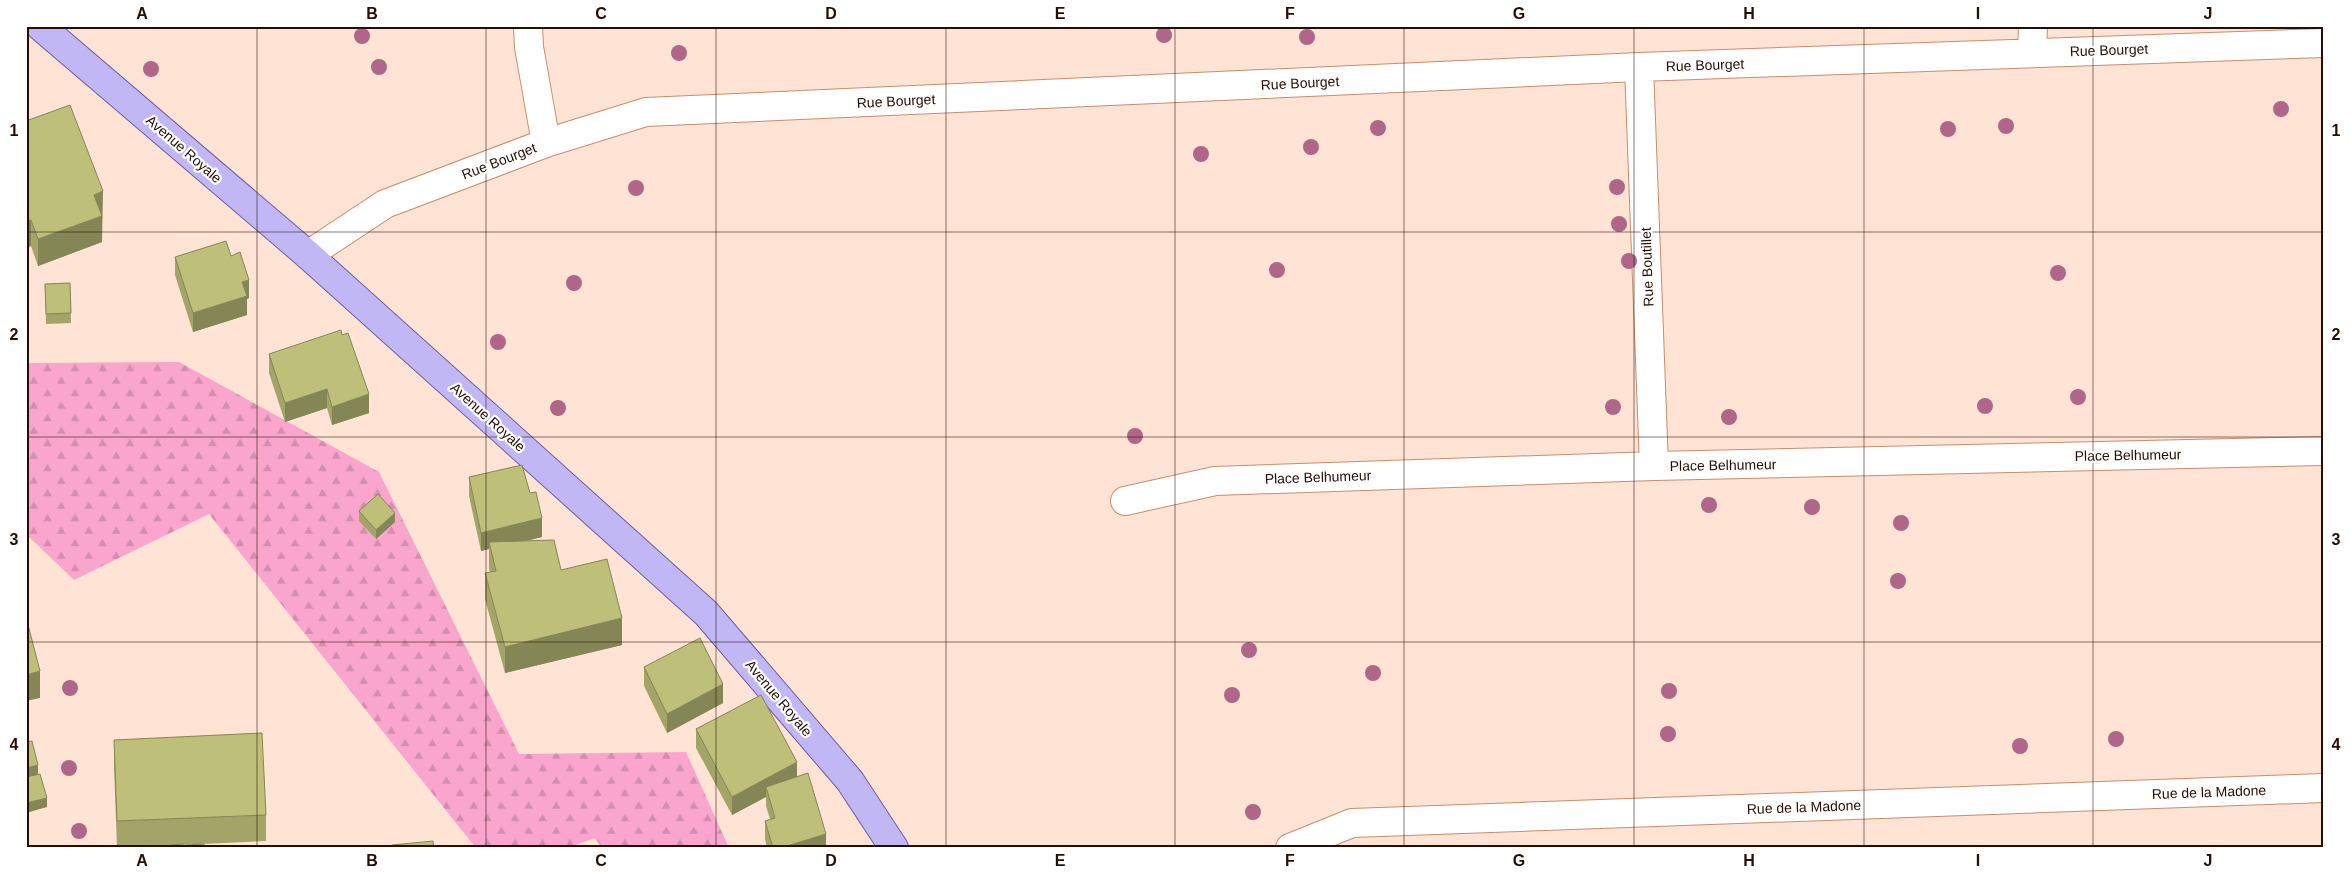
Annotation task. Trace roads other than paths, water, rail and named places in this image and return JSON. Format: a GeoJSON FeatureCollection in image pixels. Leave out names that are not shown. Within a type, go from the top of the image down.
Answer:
{"type":"FeatureCollection","features":[{"type":"Feature","properties":{"kind":"main road","name":"Avenue Royale"},"geometry":{"type":"LineString","coordinates":[[40,26],[308,255],[706,612],[850,782],[894,848]]}},
{"type":"Feature","properties":{"kind":"street"},"geometry":{"type":"LineString","coordinates":[[528,26],[529,47],[546,143]]}},
{"type":"Feature","properties":{"kind":"street","name":"Rue Bourget"},"geometry":{"type":"LineString","coordinates":[[308,255],[386,204],[546,143],[646,112],[1639,68],[2033,39],[2324,43]]}},
{"type":"Feature","properties":{"kind":"street","name":"Rue Boutillet"},"geometry":{"type":"LineString","coordinates":[[1639,68],[1654,466]]}},
{"type":"Feature","properties":{"kind":"street","name":"Place Belhumeur"},"geometry":{"type":"LineString","coordinates":[[1125,501],[1215,481],[1654,466],[2324,451]]}},
{"type":"Feature","properties":{"kind":"street","name":"Rue de la Madone"},"geometry":{"type":"LineString","coordinates":[[1290,848],[1352,823],[2324,788]]}}]}
